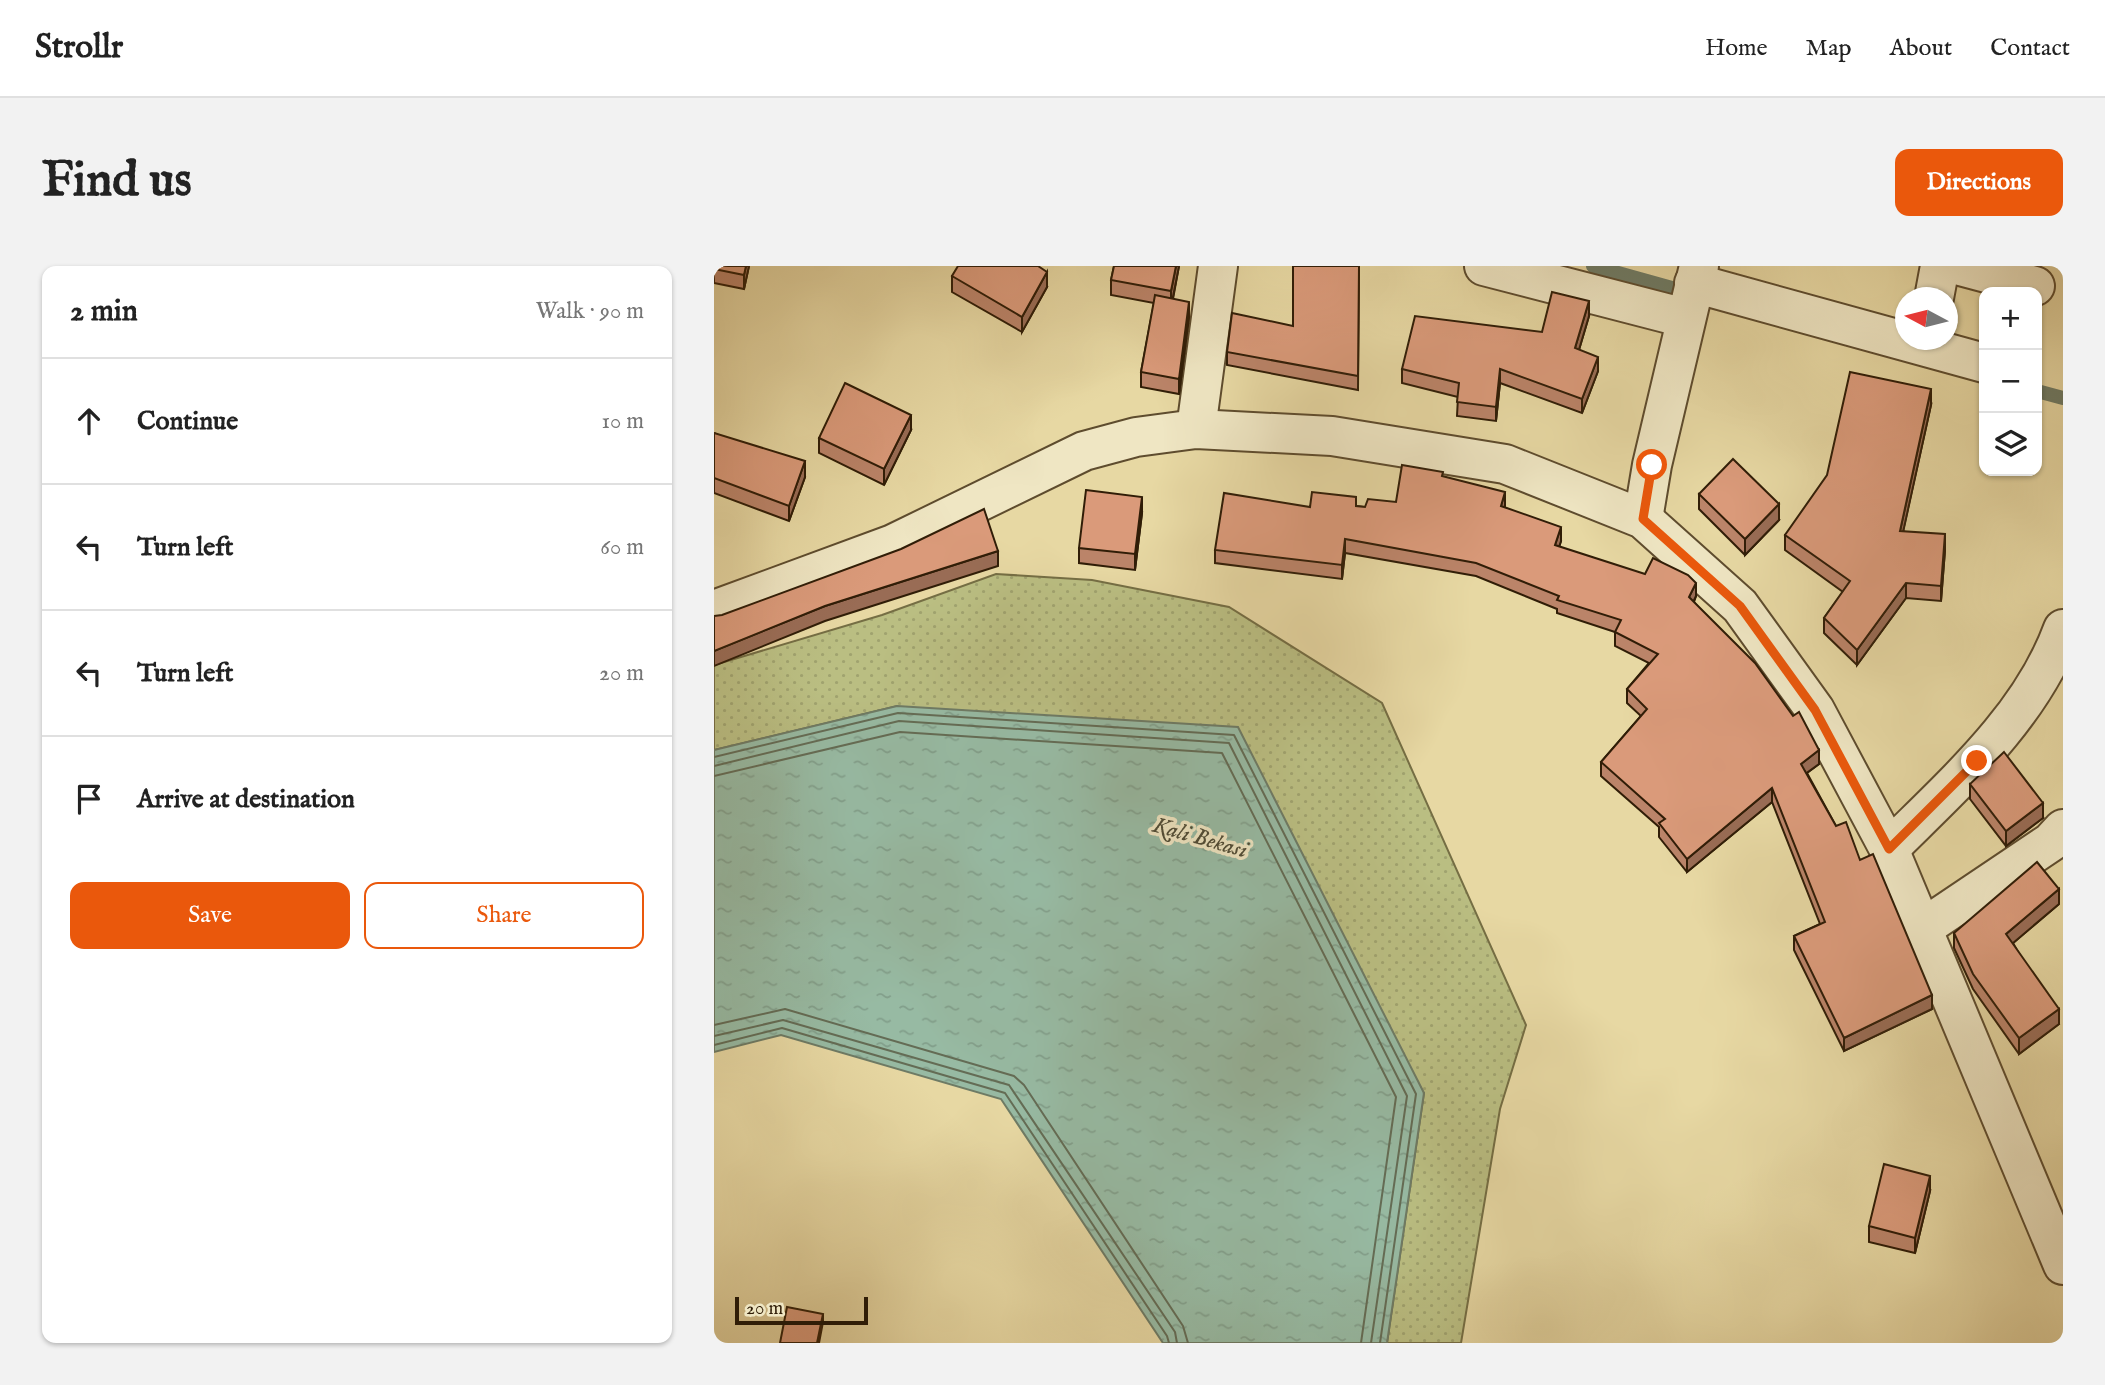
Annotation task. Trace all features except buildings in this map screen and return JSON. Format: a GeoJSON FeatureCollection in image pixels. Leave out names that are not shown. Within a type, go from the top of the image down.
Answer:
{"type":"FeatureCollection","features":[{"type":"Feature","properties":{"kind":"street"},"geometry":{"type":"LineString","coordinates":[[1196,429],[1218,266]]}},
{"type":"Feature","properties":{"kind":"street"},"geometry":{"type":"LineString","coordinates":[[1484,266],[1693,289],[1895,336]]}},
{"type":"Feature","properties":{"kind":"street"},"geometry":{"type":"LineString","coordinates":[[1936,287],[1940,266]]}},
{"type":"Feature","properties":{"kind":"street"},"geometry":{"type":"LineString","coordinates":[[1960,266],[2036,282]]}},
{"type":"Feature","properties":{"kind":"street"},"geometry":{"type":"LineString","coordinates":[[1643,519],[1693,289]]}},
{"type":"Feature","properties":{"kind":"street"},"geometry":{"type":"LineString","coordinates":[[1946,350],[1979,361]]}},
{"type":"Feature","properties":{"kind":"street"},"geometry":{"type":"LineString","coordinates":[[714,610],[893,544],[1084,451],[1136,437],[1196,429],[1332,436],[1505,464],[1643,519],[1740,606],[1815,710],[1889,849],[1920,930],[2063,1265]]}},
{"type":"Feature","properties":{"kind":"street"},"geometry":{"type":"LineString","coordinates":[[1889,849],[1977,761],[2018,709],[2054,652],[2063,629]]}},
{"type":"Feature","properties":{"kind":"street"},"geometry":{"type":"LineString","coordinates":[[1920,930],[2051,842],[2063,829]]}},
{"type":"Feature","properties":{"kind":"green space"},"geometry":{"type":"Polygon","coordinates":[[[996,574],[1092,580],[1229,607],[1382,703],[1526,1025],[1500,1109],[1461,1343],[1387,1343],[1424,1093],[897,706],[714,750],[714,665],[882,615],[996,574]]]}},
{"type":"Feature","properties":{"kind":"water","name":"Kali Bekasi"},"geometry":{"type":"Polygon","coordinates":[[[897,706],[1238,727],[1424,1093],[1387,1343],[1163,1343],[1001,1099],[781,1035],[714,1052],[714,750],[897,706]]]}},
{"type":"Feature","properties":{"kind":"waterway"},"geometry":{"type":"LineString","coordinates":[[1593,266],[1690,293]]}},
{"type":"Feature","properties":{"kind":"waterway"},"geometry":{"type":"LineString","coordinates":[[2042,392],[2063,398]]}},
{"type":"Feature","properties":{"kind":"route"},"geometry":{"type":"LineString","coordinates":[[1652,465],[1643,519],[1740,606],[1815,710],[1889,849],[1977,761]]}}]}
